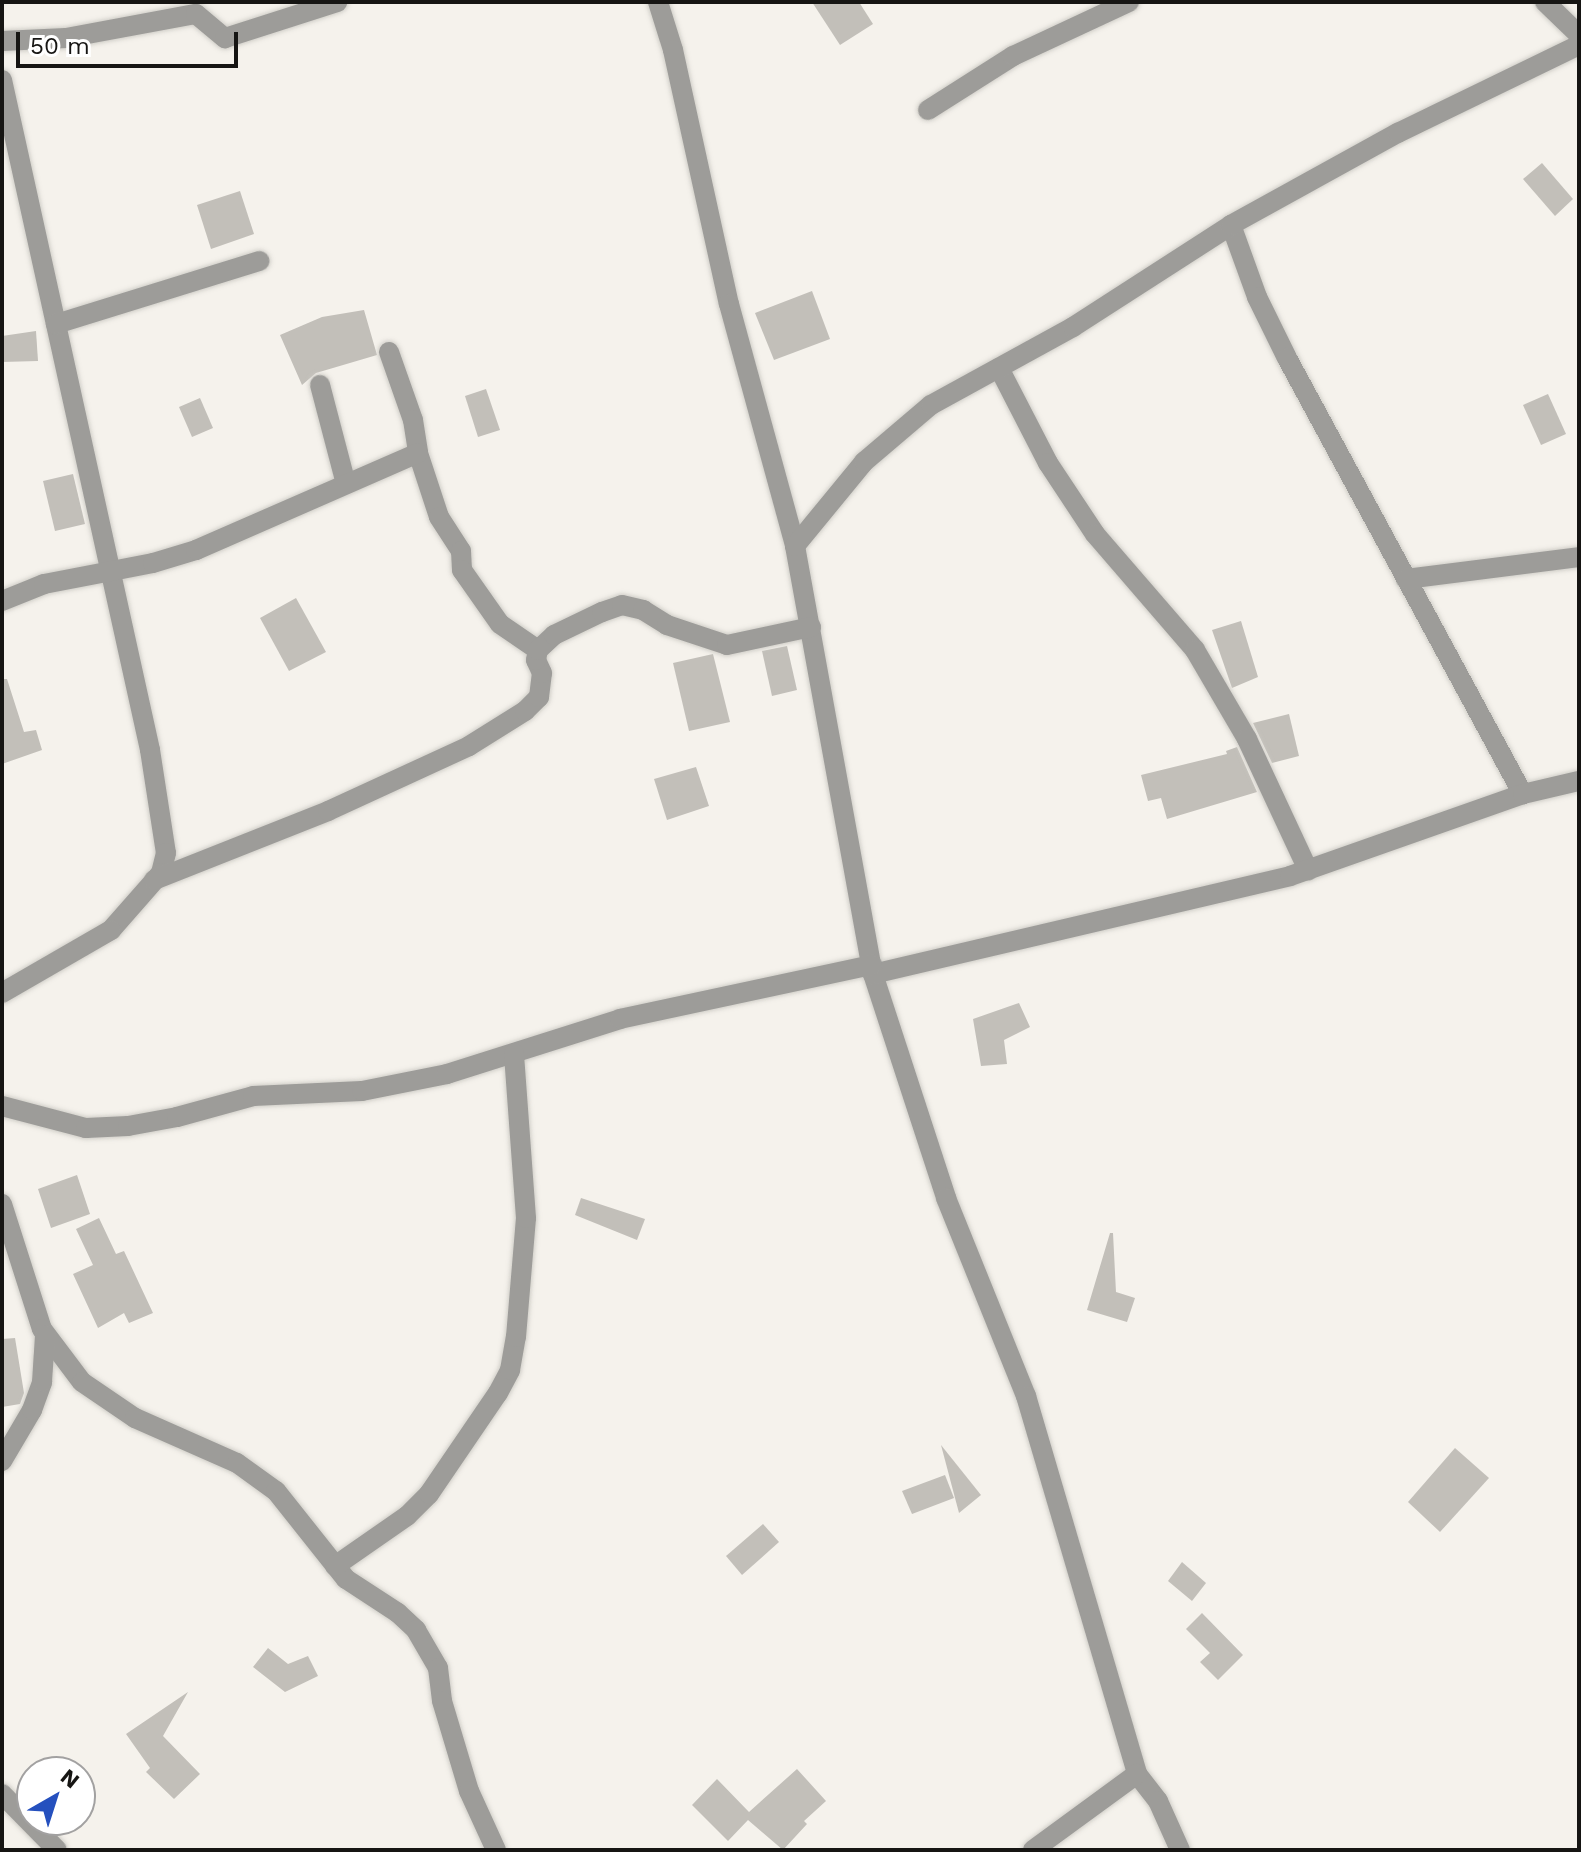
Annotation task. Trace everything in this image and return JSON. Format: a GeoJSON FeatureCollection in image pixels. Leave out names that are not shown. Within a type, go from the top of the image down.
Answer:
{"type":"FeatureCollection","features":[{"type":"Feature","properties":{"kind":"street"},"geometry":{"type":"LineString","coordinates":[[2,41],[66,38],[196,14],[225,38],[337,2]]}},
{"type":"Feature","properties":{"kind":"street"},"geometry":{"type":"LineString","coordinates":[[658,2],[673,50],[729,304],[795,546],[872,970],[946,1198],[1026,1396],[1137,1774],[1158,1801],[1180,1850]]}},
{"type":"Feature","properties":{"kind":"street"},"geometry":{"type":"LineString","coordinates":[[928,110],[1013,56],[1129,2]]}},
{"type":"Feature","properties":{"kind":"street"},"geometry":{"type":"LineString","coordinates":[[1545,2],[1579,35]]}},
{"type":"Feature","properties":{"kind":"street"},"geometry":{"type":"LineString","coordinates":[[795,546],[864,462],[931,405],[1073,327],[1231,225],[1398,133],[1579,45]]}},
{"type":"Feature","properties":{"kind":"street"},"geometry":{"type":"LineString","coordinates":[[2,80],[158,791],[166,853],[161,873],[111,930],[2,993]]}},
{"type":"Feature","properties":{"kind":"street"},"geometry":{"type":"LineString","coordinates":[[1231,225],[1257,297],[1287,358],[1523,794]]}},
{"type":"Feature","properties":{"kind":"street"},"geometry":{"type":"LineString","coordinates":[[56,324],[259,261]]}},
{"type":"Feature","properties":{"kind":"street"},"geometry":{"type":"LineString","coordinates":[[389,352],[413,420],[418,453],[439,517],[461,551],[462,570],[500,624],[538,650]]}},
{"type":"Feature","properties":{"kind":"street"},"geometry":{"type":"LineString","coordinates":[[999,368],[1048,463],[1095,534],[1195,650],[1247,739],[1308,870]]}},
{"type":"Feature","properties":{"kind":"street"},"geometry":{"type":"LineString","coordinates":[[320,385],[346,484]]}},
{"type":"Feature","properties":{"kind":"street"},"geometry":{"type":"LineString","coordinates":[[2,601],[44,584],[108,569],[153,563],[196,550],[299,508],[418,453]]}},
{"type":"Feature","properties":{"kind":"street"},"geometry":{"type":"LineString","coordinates":[[1406,579],[1579,557]]}},
{"type":"Feature","properties":{"kind":"street"},"geometry":{"type":"LineString","coordinates":[[154,880],[328,811],[469,746],[525,711],[539,697],[542,673],[536,660],[538,650],[554,635],[622,605],[643,610],[705,640],[727,645],[811,627]]}},
{"type":"Feature","properties":{"kind":"street"},"geometry":{"type":"LineString","coordinates":[[2,1106],[86,1128],[128,1126],[177,1117],[253,1096],[362,1091],[447,1074],[620,1019],[872,970],[1308,870],[1523,794],[1579,781]]}},
{"type":"Feature","properties":{"kind":"street"},"geometry":{"type":"LineString","coordinates":[[335,1566],[407,1516],[429,1494],[498,1393],[510,1370],[516,1337],[526,1218],[514,1053]]}},
{"type":"Feature","properties":{"kind":"street"},"geometry":{"type":"LineString","coordinates":[[2,1204],[12,1244],[45,1335],[82,1382],[112,1404],[237,1463],[276,1491],[346,1579],[398,1613],[416,1630],[438,1668],[442,1701],[469,1791],[496,1850]]}},
{"type":"Feature","properties":{"kind":"street"},"geometry":{"type":"LineString","coordinates":[[2,1461],[32,1410],[42,1382],[45,1335]]}},
{"type":"Feature","properties":{"kind":"street"},"geometry":{"type":"LineString","coordinates":[[1033,1850],[1137,1774]]}},
{"type":"Feature","properties":{"kind":"street"},"geometry":{"type":"LineString","coordinates":[[2,1794],[57,1850]]}},
{"type":"Feature","properties":{"kind":"building"},"geometry":{"type":"Polygon","coordinates":[[[812,2],[859,2],[873,24],[840,45],[812,2]]]}},
{"type":"Feature","properties":{"kind":"building"},"geometry":{"type":"Polygon","coordinates":[[[1542,163],[1573,199],[1555,216],[1523,179],[1542,163]]]}},
{"type":"Feature","properties":{"kind":"building"},"geometry":{"type":"Polygon","coordinates":[[[240,191],[254,234],[211,249],[197,205],[240,191]]]}},
{"type":"Feature","properties":{"kind":"building"},"geometry":{"type":"Polygon","coordinates":[[[812,291],[830,339],[774,360],[755,313],[812,291]]]}},
{"type":"Feature","properties":{"kind":"building"},"geometry":{"type":"Polygon","coordinates":[[[364,310],[377,355],[316,373],[302,385],[280,335],[322,317],[364,310]]]}},
{"type":"Feature","properties":{"kind":"building"},"geometry":{"type":"Polygon","coordinates":[[[36,331],[38,361],[2,362],[2,336],[36,331]]]}},
{"type":"Feature","properties":{"kind":"building"},"geometry":{"type":"Polygon","coordinates":[[[486,389],[500,430],[478,437],[465,396],[486,389]]]}},
{"type":"Feature","properties":{"kind":"building"},"geometry":{"type":"Polygon","coordinates":[[[1548,394],[1566,434],[1541,445],[1523,405],[1548,394]]]}},
{"type":"Feature","properties":{"kind":"building"},"geometry":{"type":"Polygon","coordinates":[[[200,398],[213,428],[192,437],[179,407],[200,398]]]}},
{"type":"Feature","properties":{"kind":"building"},"geometry":{"type":"Polygon","coordinates":[[[73,474],[85,524],[55,531],[43,481],[73,474]]]}},
{"type":"Feature","properties":{"kind":"building"},"geometry":{"type":"Polygon","coordinates":[[[296,598],[326,652],[289,671],[260,618],[296,598]]]}},
{"type":"Feature","properties":{"kind":"building"},"geometry":{"type":"Polygon","coordinates":[[[1241,621],[1258,677],[1232,688],[1212,630],[1241,621]]]}},
{"type":"Feature","properties":{"kind":"building"},"geometry":{"type":"Polygon","coordinates":[[[787,646],[797,690],[772,696],[762,651],[787,646]]]}},
{"type":"Feature","properties":{"kind":"building"},"geometry":{"type":"Polygon","coordinates":[[[713,654],[730,722],[689,731],[673,663],[713,654]]]}},
{"type":"Feature","properties":{"kind":"building"},"geometry":{"type":"Polygon","coordinates":[[[2,679],[7,679],[24,732],[36,730],[42,750],[2,764],[2,679]]]}},
{"type":"Feature","properties":{"kind":"building"},"geometry":{"type":"Polygon","coordinates":[[[1289,714],[1299,756],[1272,763],[1253,723],[1289,714]]]}},
{"type":"Feature","properties":{"kind":"building"},"geometry":{"type":"Polygon","coordinates":[[[1237,747],[1257,792],[1167,819],[1161,798],[1148,801],[1141,775],[1227,754],[1226,751],[1237,747]]]}},
{"type":"Feature","properties":{"kind":"building"},"geometry":{"type":"Polygon","coordinates":[[[696,767],[709,806],[667,820],[654,779],[696,767]]]}},
{"type":"Feature","properties":{"kind":"building"},"geometry":{"type":"Polygon","coordinates":[[[1019,1003],[1030,1027],[1004,1040],[1007,1064],[981,1066],[973,1019],[1019,1003]]]}},
{"type":"Feature","properties":{"kind":"building"},"geometry":{"type":"Polygon","coordinates":[[[77,1175],[90,1214],[51,1228],[38,1189],[77,1175]]]}},
{"type":"Feature","properties":{"kind":"building"},"geometry":{"type":"Polygon","coordinates":[[[581,1198],[645,1219],[637,1240],[575,1215],[581,1198]]]}},
{"type":"Feature","properties":{"kind":"building"},"geometry":{"type":"Polygon","coordinates":[[[99,1218],[116,1254],[124,1251],[153,1313],[129,1323],[124,1313],[98,1328],[73,1274],[93,1265],[76,1229],[99,1218]]]}},
{"type":"Feature","properties":{"kind":"building"},"geometry":{"type":"Polygon","coordinates":[[[1110,1233],[1113,1233],[1116,1292],[1135,1298],[1127,1322],[1087,1310],[1110,1233]]]}},
{"type":"Feature","properties":{"kind":"building"},"geometry":{"type":"Polygon","coordinates":[[[15,1338],[24,1393],[20,1404],[2,1407],[2,1339],[15,1338]]]}},
{"type":"Feature","properties":{"kind":"building"},"geometry":{"type":"Polygon","coordinates":[[[941,1445],[981,1495],[959,1513],[941,1445]]]}},
{"type":"Feature","properties":{"kind":"building"},"geometry":{"type":"Polygon","coordinates":[[[1455,1448],[1489,1478],[1440,1532],[1408,1502],[1455,1448]]]}},
{"type":"Feature","properties":{"kind":"building"},"geometry":{"type":"Polygon","coordinates":[[[945,1475],[954,1498],[912,1514],[902,1491],[945,1475]]]}},
{"type":"Feature","properties":{"kind":"building"},"geometry":{"type":"Polygon","coordinates":[[[763,1524],[779,1542],[742,1575],[726,1556],[763,1524]]]}},
{"type":"Feature","properties":{"kind":"building"},"geometry":{"type":"Polygon","coordinates":[[[1182,1562],[1206,1583],[1192,1601],[1168,1581],[1182,1562]]]}},
{"type":"Feature","properties":{"kind":"building"},"geometry":{"type":"Polygon","coordinates":[[[1202,1613],[1243,1655],[1218,1680],[1200,1662],[1210,1653],[1186,1629],[1202,1613]]]}},
{"type":"Feature","properties":{"kind":"building"},"geometry":{"type":"Polygon","coordinates":[[[268,1648],[288,1664],[308,1656],[318,1676],[285,1692],[253,1667],[268,1648]]]}},
{"type":"Feature","properties":{"kind":"building"},"geometry":{"type":"Polygon","coordinates":[[[188,1692],[163,1736],[200,1774],[174,1799],[146,1772],[150,1768],[126,1734],[188,1692]]]}},
{"type":"Feature","properties":{"kind":"building"},"geometry":{"type":"Polygon","coordinates":[[[797,1769],[826,1801],[804,1821],[807,1824],[783,1850],[748,1820],[728,1841],[692,1805],[717,1779],[749,1812],[797,1769]]]}}]}
